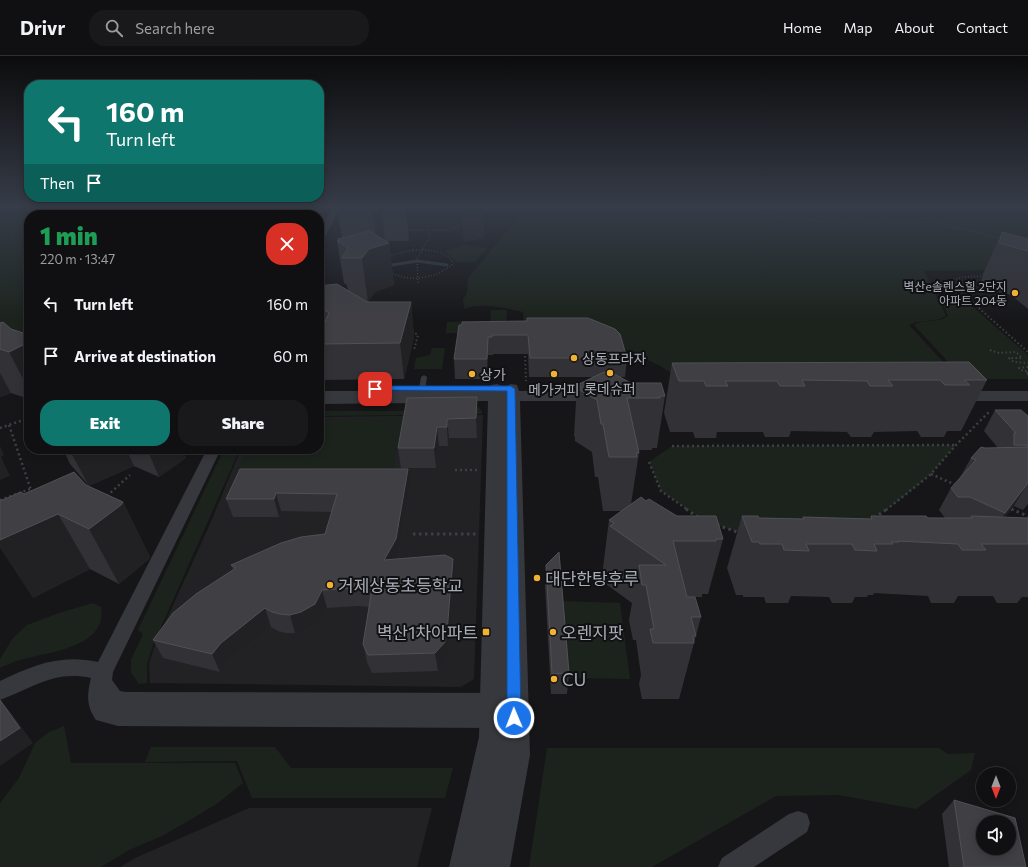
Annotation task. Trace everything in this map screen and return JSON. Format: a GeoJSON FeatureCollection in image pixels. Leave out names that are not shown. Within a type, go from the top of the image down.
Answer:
{"type":"FeatureCollection","features":[{"type":"Feature","properties":{"kind":"street"},"geometry":{"type":"LineString","coordinates":[[324,389],[423,383],[508,390],[619,392]]}},
{"type":"Feature","properties":{"kind":"street"},"geometry":{"type":"LineString","coordinates":[[1028,388],[941,392],[1028,396]]}},
{"type":"Feature","properties":{"kind":"street"},"geometry":{"type":"LineString","coordinates":[[324,396],[452,396],[508,390]]}},
{"type":"Feature","properties":{"kind":"street"},"geometry":{"type":"LineString","coordinates":[[494,867],[515,755],[503,711],[508,390]]}},
{"type":"Feature","properties":{"kind":"street"},"geometry":{"type":"LineString","coordinates":[[212,454],[102,678],[98,696],[98,704],[104,713],[110,716],[503,711]]}},
{"type":"Feature","properties":{"kind":"street"},"geometry":{"type":"LineString","coordinates":[[0,691],[33,676],[70,667],[88,668],[102,678],[111,698],[116,701],[247,703],[455,703],[503,711]]}},
{"type":"Feature","properties":{"kind":"street"},"geometry":{"type":"LineString","coordinates":[[465,867],[493,737],[503,711]]}},
{"type":"Feature","properties":{"kind":"street"},"geometry":{"type":"LineString","coordinates":[[731,867],[798,823]]}},
{"type":"Feature","properties":{"kind":"lane"},"geometry":{"type":"LineString","coordinates":[[324,402],[434,401],[452,396]]}},
{"type":"Feature","properties":{"kind":"path"},"geometry":{"type":"LineString","coordinates":[[418,283],[417,260],[425,244]]}},
{"type":"Feature","properties":{"kind":"path"},"geometry":{"type":"LineString","coordinates":[[421,250],[443,253],[449,256],[452,261],[452,265],[440,274],[418,278],[395,276],[387,272],[382,267],[382,264],[386,259],[392,255],[402,252],[421,250]]}},
{"type":"Feature","properties":{"kind":"path"},"geometry":{"type":"LineString","coordinates":[[991,276],[963,277],[948,281],[1028,352]]}},
{"type":"Feature","properties":{"kind":"path"},"geometry":{"type":"LineString","coordinates":[[408,328],[418,335],[414,350]]}},
{"type":"Feature","properties":{"kind":"path"},"geometry":{"type":"LineString","coordinates":[[990,350],[999,353],[1016,352],[1022,358],[1008,358],[1014,362],[1028,363]]}},
{"type":"Feature","properties":{"kind":"path"},"geometry":{"type":"LineString","coordinates":[[508,390],[525,352]]}},
{"type":"Feature","properties":{"kind":"path"},"geometry":{"type":"LineString","coordinates":[[1028,367],[1019,368],[1028,373]]}},
{"type":"Feature","properties":{"kind":"path"},"geometry":{"type":"LineString","coordinates":[[871,519],[899,501],[931,474],[956,445],[989,412]]}},
{"type":"Feature","properties":{"kind":"path"},"geometry":{"type":"LineString","coordinates":[[0,428],[24,420]]}},
{"type":"Feature","properties":{"kind":"path"},"geometry":{"type":"LineString","coordinates":[[9,425],[33,496]]}},
{"type":"Feature","properties":{"kind":"path"},"geometry":{"type":"LineString","coordinates":[[672,446],[956,445]]}},
{"type":"Feature","properties":{"kind":"path"},"geometry":{"type":"LineString","coordinates":[[649,462],[660,491],[706,522]]}},
{"type":"Feature","properties":{"kind":"path"},"geometry":{"type":"LineString","coordinates":[[455,470],[480,470]]}},
{"type":"Feature","properties":{"kind":"path"},"geometry":{"type":"LineString","coordinates":[[931,474],[959,486]]}},
{"type":"Feature","properties":{"kind":"path"},"geometry":{"type":"LineString","coordinates":[[104,499],[130,475]]}},
{"type":"Feature","properties":{"kind":"path"},"geometry":{"type":"LineString","coordinates":[[0,500],[30,489]]}},
{"type":"Feature","properties":{"kind":"path"},"geometry":{"type":"LineString","coordinates":[[1007,507],[1028,516]]}},
{"type":"Feature","properties":{"kind":"path"},"geometry":{"type":"LineString","coordinates":[[713,524],[743,534]]}},
{"type":"Feature","properties":{"kind":"path"},"geometry":{"type":"LineString","coordinates":[[413,534],[477,534]]}},
{"type":"Feature","properties":{"kind":"shaded area"},"geometry":{"type":"Polygon","coordinates":[[[0,244],[24,244],[24,357],[0,361],[0,244]]]}},
{"type":"Feature","properties":{"kind":"shaded area"},"geometry":{"type":"Polygon","coordinates":[[[497,244],[1028,244],[1028,270],[924,271],[946,316],[937,320],[918,322],[909,325],[959,379],[679,378],[662,367],[590,332],[524,326],[523,312],[501,307],[478,306],[464,309],[463,299],[467,293],[468,278],[497,244]]]}},
{"type":"Feature","properties":{"kind":"shaded area"},"geometry":{"type":"Polygon","coordinates":[[[466,245],[487,248],[475,262],[457,262],[444,251],[466,245]]]}},
{"type":"Feature","properties":{"kind":"shaded area"},"geometry":{"type":"Polygon","coordinates":[[[940,295],[967,302],[1028,355],[1028,379],[964,379],[914,325],[922,322],[939,320],[948,316],[940,295]]]}},
{"type":"Feature","properties":{"kind":"shaded area"},"geometry":{"type":"Polygon","coordinates":[[[491,310],[507,310],[506,326],[490,326],[491,310]]]}},
{"type":"Feature","properties":{"kind":"shaded area"},"geometry":{"type":"Polygon","coordinates":[[[467,321],[473,325],[469,333],[446,333],[447,322],[467,321]]]}},
{"type":"Feature","properties":{"kind":"shaded area"},"geometry":{"type":"Polygon","coordinates":[[[432,348],[445,348],[442,369],[414,369],[416,358],[430,355],[432,348]]]}},
{"type":"Feature","properties":{"kind":"shaded area"},"geometry":{"type":"Polygon","coordinates":[[[453,407],[478,407],[482,411],[482,414],[324,416],[324,411],[436,411],[453,407]]]}},
{"type":"Feature","properties":{"kind":"shaded area","name":"거제상동초등학교"},"geometry":{"type":"Polygon","coordinates":[[[483,415],[474,679],[461,687],[150,683],[149,664],[155,645],[210,524],[239,454],[324,454],[324,417],[483,415]]]}},
{"type":"Feature","properties":{"kind":"shaded area"},"geometry":{"type":"Polygon","coordinates":[[[404,417],[393,468],[238,468],[245,454],[324,454],[324,419],[404,417]]]}},
{"type":"Feature","properties":{"kind":"shaded area"},"geometry":{"type":"Polygon","coordinates":[[[956,445],[930,475],[899,501],[871,519],[758,538],[706,522],[661,491],[649,462],[672,446],[956,445]]]}},
{"type":"Feature","properties":{"kind":"shaded area"},"geometry":{"type":"Polygon","coordinates":[[[222,454],[238,454],[153,645],[147,664],[147,683],[139,684],[131,673],[131,660],[143,634],[138,630],[222,454]]]}},
{"type":"Feature","properties":{"kind":"shaded area"},"geometry":{"type":"Polygon","coordinates":[[[562,601],[620,603],[630,679],[567,678],[562,601]]]}},
{"type":"Feature","properties":{"kind":"shaded area"},"geometry":{"type":"Polygon","coordinates":[[[93,603],[101,607],[101,621],[95,632],[85,640],[57,651],[17,661],[0,668],[0,659],[13,638],[27,625],[59,613],[93,603]]]}},
{"type":"Feature","properties":{"kind":"shaded area"},"geometry":{"type":"Polygon","coordinates":[[[64,726],[71,763],[235,763],[243,783],[218,803],[195,817],[162,836],[129,850],[101,867],[0,867],[0,803],[19,778],[35,743],[49,732],[64,726]]]}},
{"type":"Feature","properties":{"kind":"shaded area"},"geometry":{"type":"Polygon","coordinates":[[[151,747],[275,747],[291,768],[453,768],[445,798],[252,798],[237,761],[145,762],[151,747]]]}},
{"type":"Feature","properties":{"kind":"shaded area"},"geometry":{"type":"Polygon","coordinates":[[[547,748],[939,748],[948,754],[975,753],[971,770],[916,809],[838,795],[776,796],[652,867],[529,867],[547,748]]]}},
{"type":"Feature","properties":{"kind":"shaded area"},"geometry":{"type":"Polygon","coordinates":[[[249,808],[432,808],[417,867],[120,867],[135,858],[249,808]]]}},
{"type":"Feature","properties":{"kind":"building"},"geometry":{"type":"Polygon","coordinates":[[[341,244],[386,244],[369,249],[362,258],[342,258],[348,248],[341,244]]]}},
{"type":"Feature","properties":{"kind":"building"},"geometry":{"type":"Polygon","coordinates":[[[1002,244],[1028,244],[1028,251],[1002,244]]]}},
{"type":"Feature","properties":{"kind":"building"},"geometry":{"type":"Polygon","coordinates":[[[337,284],[367,302],[411,302],[400,343],[324,344],[324,324],[329,313],[324,310],[324,285],[337,284]]]}},
{"type":"Feature","properties":{"kind":"building"},"geometry":{"type":"Polygon","coordinates":[[[527,318],[588,318],[615,329],[620,334],[627,358],[530,358],[528,335],[492,335],[492,337],[488,337],[487,359],[454,359],[459,325],[462,325],[462,322],[527,321],[527,318]]]}},
{"type":"Feature","properties":{"kind":"building"},"geometry":{"type":"Polygon","coordinates":[[[3,322],[11,329],[24,333],[24,344],[9,352],[0,349],[0,323],[3,322]]]}},
{"type":"Feature","properties":{"kind":"building"},"geometry":{"type":"Polygon","coordinates":[[[969,362],[987,380],[964,380],[970,385],[945,385],[940,380],[888,380],[893,386],[870,386],[867,381],[802,380],[805,386],[780,386],[777,381],[725,381],[728,386],[706,386],[704,381],[679,381],[672,363],[969,362]]]}},
{"type":"Feature","properties":{"kind":"building"},"geometry":{"type":"Polygon","coordinates":[[[604,372],[608,374],[610,372],[631,383],[661,383],[665,396],[660,396],[660,398],[627,398],[639,453],[636,453],[637,457],[609,457],[597,400],[578,389],[581,387],[577,385],[604,372]]]}},
{"type":"Feature","properties":{"kind":"building"},"geometry":{"type":"Polygon","coordinates":[[[477,397],[476,418],[447,419],[447,427],[437,427],[434,448],[398,448],[407,398],[477,397]]]}},
{"type":"Feature","properties":{"kind":"building"},"geometry":{"type":"Polygon","coordinates":[[[995,410],[1021,410],[1028,416],[1028,447],[1026,445],[1014,445],[1014,433],[1016,433],[995,410]]]}},
{"type":"Feature","properties":{"kind":"building"},"geometry":{"type":"Polygon","coordinates":[[[981,447],[1028,447],[1028,483],[1005,513],[970,497],[958,497],[951,488],[976,460],[971,458],[981,447]]]}},
{"type":"Feature","properties":{"kind":"building"},"geometry":{"type":"Polygon","coordinates":[[[240,469],[408,469],[396,539],[384,560],[445,555],[453,559],[445,642],[435,653],[368,655],[363,644],[372,589],[354,588],[322,590],[315,604],[301,612],[290,615],[272,612],[265,608],[221,643],[212,654],[153,640],[173,613],[196,594],[236,568],[231,565],[281,543],[301,537],[325,534],[337,494],[276,493],[274,499],[226,499],[240,469]]]}},
{"type":"Feature","properties":{"kind":"building"},"geometry":{"type":"Polygon","coordinates":[[[74,472],[86,485],[123,502],[89,529],[58,514],[0,540],[0,501],[21,492],[24,494],[74,472]]]}},
{"type":"Feature","properties":{"kind":"building"},"geometry":{"type":"Polygon","coordinates":[[[641,497],[646,501],[649,499],[677,516],[716,516],[723,539],[716,539],[716,541],[673,541],[687,597],[695,597],[701,617],[691,617],[696,636],[693,636],[694,643],[653,643],[650,629],[654,629],[646,585],[642,585],[639,565],[666,565],[610,526],[614,523],[609,520],[641,497]]]}},
{"type":"Feature","properties":{"kind":"building"},"geometry":{"type":"Polygon","coordinates":[[[742,516],[804,519],[803,517],[872,519],[871,516],[972,518],[971,516],[1028,518],[1028,544],[981,544],[986,550],[962,550],[958,544],[898,541],[899,542],[891,542],[893,544],[874,544],[877,551],[855,550],[852,544],[806,544],[809,551],[784,550],[782,544],[760,544],[759,542],[752,542],[742,516]]]}},
{"type":"Feature","properties":{"kind":"building"},"geometry":{"type":"Polygon","coordinates":[[[559,552],[569,673],[552,674],[546,565],[559,552]]]}},
{"type":"Feature","properties":{"kind":"building"},"geometry":{"type":"Polygon","coordinates":[[[0,700],[20,728],[0,741],[0,700]]]}},
{"type":"Feature","properties":{"kind":"building"},"geometry":{"type":"Polygon","coordinates":[[[954,800],[1005,815],[976,815],[976,855],[1016,855],[1016,822],[1026,867],[964,867],[954,800]]]}},
{"type":"Feature","properties":{"kind":"waterway"},"geometry":{"type":"LineString","coordinates":[[386,266],[417,261],[447,265]]}},
{"type":"Feature","properties":{"kind":"place","name":"벽산e솔렌스힐 2단지 아파트 204동"},"geometry":{"type":"Point","coordinates":[1015,293]}},
{"type":"Feature","properties":{"kind":"place","name":"상동프라자"},"geometry":{"type":"Point","coordinates":[574,358]}},
{"type":"Feature","properties":{"kind":"place","name":"롯데슈퍼"},"geometry":{"type":"Point","coordinates":[610,373]}},
{"type":"Feature","properties":{"kind":"place","name":"상가"},"geometry":{"type":"Point","coordinates":[472,374]}},
{"type":"Feature","properties":{"kind":"place","name":"메가커피"},"geometry":{"type":"Point","coordinates":[554,374]}},
{"type":"Feature","properties":{"kind":"place","name":"대단한탕후루"},"geometry":{"type":"Point","coordinates":[537,578]}},
{"type":"Feature","properties":{"kind":"place","name":"거제상동초등학교"},"geometry":{"type":"Point","coordinates":[330,585]}},
{"type":"Feature","properties":{"kind":"place","name":"벽산1차아파트"},"geometry":{"type":"Point","coordinates":[486,632]}},
{"type":"Feature","properties":{"kind":"place","name":"오렌지팟"},"geometry":{"type":"Point","coordinates":[553,632]}},
{"type":"Feature","properties":{"kind":"place","name":"CU"},"geometry":{"type":"Point","coordinates":[554,679]}},
{"type":"Feature","properties":{"kind":"route"},"geometry":{"type":"LineString","coordinates":[[375,389],[511,389],[514,718]]}}]}
